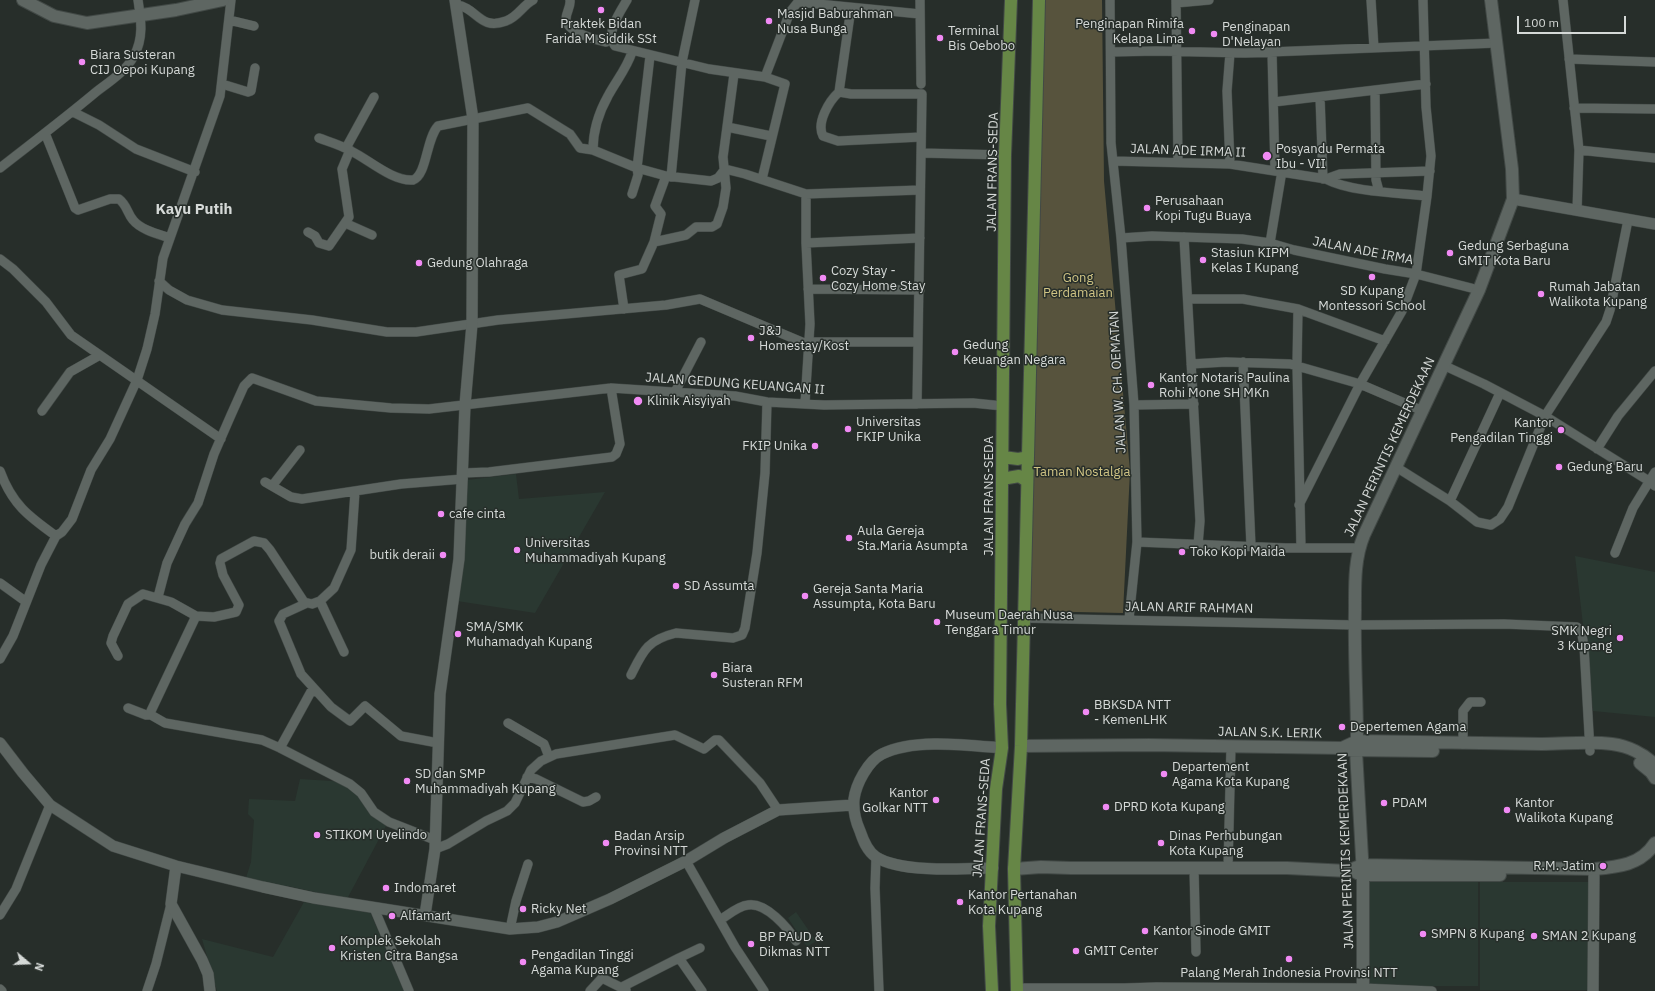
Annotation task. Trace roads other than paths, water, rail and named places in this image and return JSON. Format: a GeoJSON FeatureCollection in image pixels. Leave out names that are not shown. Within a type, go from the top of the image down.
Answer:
{"type":"FeatureCollection","features":[{"type":"Feature","properties":{"kind":"main road"},"geometry":{"type":"LineString","coordinates":[[23,0],[54,16],[74,22],[87,23],[140,16],[223,0]]}},
{"type":"Feature","properties":{"kind":"main road","name":"JALAN FRANS-SEDA"},"geometry":{"type":"LineString","coordinates":[[992,991],[989,926],[996,789],[1002,748],[1000,704],[1002,479],[1006,155],[1011,0]]}},
{"type":"Feature","properties":{"kind":"main road"},"geometry":{"type":"LineString","coordinates":[[1017,990],[1014,870],[1021,746],[1039,0]]}},
{"type":"Feature","properties":{"kind":"main road","name":"JALAN PERINTIS KEMERDEKAAN"},"geometry":{"type":"LineString","coordinates":[[1363,990],[1362,870],[1357,746],[1355,625],[1356,565],[1359,548],[1479,290],[1513,199],[1512,169],[1491,0]]}},
{"type":"Feature","properties":{"kind":"main road"},"geometry":{"type":"LineString","coordinates":[[1003,457],[1018,459],[1027,457]]}},
{"type":"Feature","properties":{"kind":"main road"},"geometry":{"type":"LineString","coordinates":[[1002,479],[1019,476],[1027,481]]}},
{"type":"Feature","properties":{"kind":"main road"},"geometry":{"type":"LineString","coordinates":[[1357,746],[1463,744],[1590,747],[1632,757],[1651,772],[1655,778]]}},
{"type":"Feature","properties":{"kind":"main road"},"geometry":{"type":"LineString","coordinates":[[1357,746],[1590,747],[1612,744],[1629,748],[1641,754],[1655,765]]}},
{"type":"Feature","properties":{"kind":"main road","name":"JALAN S.K. LERIK"},"geometry":{"type":"LineString","coordinates":[[1021,746],[1231,746],[1342,748],[1357,746]]}},
{"type":"Feature","properties":{"kind":"main road"},"geometry":{"type":"LineString","coordinates":[[1595,873],[1628,864],[1646,854],[1655,843]]}},
{"type":"Feature","properties":{"kind":"main road"},"geometry":{"type":"LineString","coordinates":[[1014,870],[1041,867],[1287,868],[1348,871],[1508,871],[1595,873],[1638,869],[1655,853]]}},
{"type":"Feature","properties":{"kind":"street"},"geometry":{"type":"LineString","coordinates":[[0,168],[73,112],[128,65],[133,57],[140,38],[142,24],[138,0]]}},
{"type":"Feature","properties":{"kind":"street"},"geometry":{"type":"LineString","coordinates":[[0,660],[13,636],[25,602],[56,536],[62,532],[72,519],[91,470],[110,439],[137,380],[149,342],[163,258],[195,172],[211,124],[222,84],[231,0]]}},
{"type":"Feature","properties":{"kind":"street"},"geometry":{"type":"LineString","coordinates":[[456,2],[465,6],[478,18],[496,23],[512,18],[533,0]]}},
{"type":"Feature","properties":{"kind":"street"},"geometry":{"type":"LineString","coordinates":[[570,0],[570,6],[566,17],[568,24],[580,34],[606,42]]}},
{"type":"Feature","properties":{"kind":"street"},"geometry":{"type":"LineString","coordinates":[[627,0],[615,24],[612,41],[615,46],[632,52],[734,74],[765,77],[786,85],[771,136],[762,179]]}},
{"type":"Feature","properties":{"kind":"street"},"geometry":{"type":"LineString","coordinates":[[624,309],[619,275],[621,273],[641,270],[654,242],[661,214],[655,206],[668,176],[682,62],[695,0]]}},
{"type":"Feature","properties":{"kind":"street"},"geometry":{"type":"LineString","coordinates":[[920,0],[921,84]]}},
{"type":"Feature","properties":{"kind":"street","name":"JALAN W. CH. OEMATAN"},"geometry":{"type":"LineString","coordinates":[[1110,0],[1111,143],[1121,238],[1134,405],[1137,542],[1129,619]]}},
{"type":"Feature","properties":{"kind":"street"},"geometry":{"type":"LineString","coordinates":[[1178,162],[1178,52],[1176,2],[1209,0]]}},
{"type":"Feature","properties":{"kind":"street"},"geometry":{"type":"LineString","coordinates":[[1371,0],[1374,48]]}},
{"type":"Feature","properties":{"kind":"street"},"geometry":{"type":"LineString","coordinates":[[1299,505],[1360,384],[1402,311],[1416,274],[1430,171],[1423,0]]}},
{"type":"Feature","properties":{"kind":"street"},"geometry":{"type":"LineString","coordinates":[[1563,0],[1579,150],[1577,211]]}},
{"type":"Feature","properties":{"kind":"street"},"geometry":{"type":"LineString","coordinates":[[425,915],[435,844],[440,694],[458,559],[463,476],[465,405],[472,324],[474,119],[456,2]]}},
{"type":"Feature","properties":{"kind":"street"},"geometry":{"type":"LineString","coordinates":[[765,77],[784,25],[796,3],[844,5],[851,8],[920,14]]}},
{"type":"Feature","properties":{"kind":"street"},"geometry":{"type":"LineString","coordinates":[[851,8],[839,92],[830,101],[823,120],[821,128],[823,136],[838,141],[921,137]]}},
{"type":"Feature","properties":{"kind":"street"},"geometry":{"type":"LineString","coordinates":[[229,20],[254,26]]}},
{"type":"Feature","properties":{"kind":"street"},"geometry":{"type":"LineString","coordinates":[[1111,52],[1230,53],[1497,43]]}},
{"type":"Feature","properties":{"kind":"street"},"geometry":{"type":"LineString","coordinates":[[593,150],[596,128],[602,109],[608,95],[625,70],[632,52]]}},
{"type":"Feature","properties":{"kind":"street"},"geometry":{"type":"LineString","coordinates":[[1270,243],[1279,171],[1272,52]]}},
{"type":"Feature","properties":{"kind":"street"},"geometry":{"type":"LineString","coordinates":[[1230,53],[1227,91],[1230,164]]}},
{"type":"Feature","properties":{"kind":"street"},"geometry":{"type":"LineString","coordinates":[[632,194],[638,175],[637,168],[650,56]]}},
{"type":"Feature","properties":{"kind":"street"},"geometry":{"type":"LineString","coordinates":[[1569,59],[1655,62]]}},
{"type":"Feature","properties":{"kind":"street"},"geometry":{"type":"LineString","coordinates":[[222,84],[248,92],[251,91],[255,68]]}},
{"type":"Feature","properties":{"kind":"street"},"geometry":{"type":"LineString","coordinates":[[654,242],[686,235],[696,227],[712,227],[717,224],[726,188],[723,157],[734,74]]}},
{"type":"Feature","properties":{"kind":"street"},"geometry":{"type":"LineString","coordinates":[[1274,102],[1426,84]]}},
{"type":"Feature","properties":{"kind":"street"},"geometry":{"type":"LineString","coordinates":[[1375,91],[1376,185],[1379,191]]}},
{"type":"Feature","properties":{"kind":"street"},"geometry":{"type":"LineString","coordinates":[[839,92],[851,94],[922,94],[917,404]]}},
{"type":"Feature","properties":{"kind":"street"},"geometry":{"type":"LineString","coordinates":[[308,232],[316,237],[319,243],[327,246],[331,244],[349,217],[342,169],[348,149],[374,97]]}},
{"type":"Feature","properties":{"kind":"street"},"geometry":{"type":"LineString","coordinates":[[1320,97],[1325,179],[1340,174],[1430,171]]}},
{"type":"Feature","properties":{"kind":"street"},"geometry":{"type":"LineString","coordinates":[[319,138],[348,149],[381,169],[406,180],[413,180],[420,175],[432,134],[438,126],[529,108],[570,134],[580,148],[593,150],[637,168],[668,176],[711,181],[718,178],[725,169]]}},
{"type":"Feature","properties":{"kind":"street"},"geometry":{"type":"LineString","coordinates":[[1574,108],[1655,109]]}},
{"type":"Feature","properties":{"kind":"street"},"geometry":{"type":"LineString","coordinates":[[73,112],[99,125],[136,149],[195,172]]}},
{"type":"Feature","properties":{"kind":"street"},"geometry":{"type":"LineString","coordinates":[[727,127],[771,136]]}},
{"type":"Feature","properties":{"kind":"street"},"geometry":{"type":"LineString","coordinates":[[45,133],[75,208],[78,210],[110,199],[119,199],[125,204],[130,216],[138,224],[170,238]]}},
{"type":"Feature","properties":{"kind":"street"},"geometry":{"type":"LineString","coordinates":[[1579,150],[1655,158]]}},
{"type":"Feature","properties":{"kind":"street"},"geometry":{"type":"LineString","coordinates":[[921,153],[1006,155]]}},
{"type":"Feature","properties":{"kind":"street","name":"JALAN ADE IRMA II"},"geometry":{"type":"LineString","coordinates":[[1113,162],[1230,164],[1325,179],[1334,184],[1427,196]]}},
{"type":"Feature","properties":{"kind":"street"},"geometry":{"type":"LineString","coordinates":[[725,169],[762,179],[806,194],[920,190]]}},
{"type":"Feature","properties":{"kind":"street"},"geometry":{"type":"LineString","coordinates":[[805,403],[809,344],[806,194]]}},
{"type":"Feature","properties":{"kind":"street"},"geometry":{"type":"LineString","coordinates":[[1513,199],[1655,224]]}},
{"type":"Feature","properties":{"kind":"street"},"geometry":{"type":"LineString","coordinates":[[1396,467],[1450,501],[1477,522],[1485,525],[1496,524],[1511,501],[1545,416],[1606,322],[1610,310],[1628,220]]}},
{"type":"Feature","properties":{"kind":"street"},"geometry":{"type":"LineString","coordinates":[[345,223],[372,235]]}},
{"type":"Feature","properties":{"kind":"street"},"geometry":{"type":"LineString","coordinates":[[1184,236],[1200,522],[1198,545]]}},
{"type":"Feature","properties":{"kind":"street","name":"JALAN ADE IRMA"},"geometry":{"type":"LineString","coordinates":[[1121,238],[1184,236],[1242,239],[1270,243],[1294,250],[1385,270],[1416,274],[1479,290]]}},
{"type":"Feature","properties":{"kind":"street"},"geometry":{"type":"LineString","coordinates":[[806,243],[920,238]]}},
{"type":"Feature","properties":{"kind":"street"},"geometry":{"type":"LineString","coordinates":[[0,259],[13,269],[46,302],[71,335],[221,439],[198,503],[185,524],[167,563],[158,597]]}},
{"type":"Feature","properties":{"kind":"street"},"geometry":{"type":"LineString","coordinates":[[159,281],[169,290],[187,300],[222,310],[312,320],[387,332],[416,332],[472,324],[624,309],[700,299],[809,344],[917,342]]}},
{"type":"Feature","properties":{"kind":"street"},"geometry":{"type":"LineString","coordinates":[[808,289],[920,290]]}},
{"type":"Feature","properties":{"kind":"street"},"geometry":{"type":"LineString","coordinates":[[1188,299],[1243,299],[1298,309],[1385,341]]}},
{"type":"Feature","properties":{"kind":"street"},"geometry":{"type":"LineString","coordinates":[[1298,309],[1297,365],[1301,548]]}},
{"type":"Feature","properties":{"kind":"street"},"geometry":{"type":"LineString","coordinates":[[675,392],[701,342]]}},
{"type":"Feature","properties":{"kind":"street"},"geometry":{"type":"LineString","coordinates":[[42,411],[75,367],[100,355]]}},
{"type":"Feature","properties":{"kind":"street"},"geometry":{"type":"LineString","coordinates":[[1191,364],[1243,362],[1297,365],[1360,384],[1423,411]]}},
{"type":"Feature","properties":{"kind":"street"},"geometry":{"type":"LineString","coordinates":[[1243,362],[1251,546]]}},
{"type":"Feature","properties":{"kind":"street"},"geometry":{"type":"LineString","coordinates":[[1443,365],[1545,416],[1652,483]]}},
{"type":"Feature","properties":{"kind":"street"},"geometry":{"type":"LineString","coordinates":[[1597,449],[1618,416],[1655,371]]}},
{"type":"Feature","properties":{"kind":"street","name":"JALAN GEDUNG KEUANGAN II"},"geometry":{"type":"LineString","coordinates":[[221,439],[244,386],[252,378],[316,401],[398,408],[429,409],[611,388],[735,396],[767,402],[824,405],[973,403],[1003,406]]}},
{"type":"Feature","properties":{"kind":"street"},"geometry":{"type":"LineString","coordinates":[[300,450],[269,484],[295,499],[355,492],[489,472],[612,457],[616,454],[620,444],[611,388]]}},
{"type":"Feature","properties":{"kind":"street"},"geometry":{"type":"LineString","coordinates":[[1450,501],[1500,393]]}},
{"type":"Feature","properties":{"kind":"street"},"geometry":{"type":"LineString","coordinates":[[631,675],[644,649],[649,644],[667,635],[676,633],[733,638],[742,635],[745,628],[757,553],[765,473],[767,402]]}},
{"type":"Feature","properties":{"kind":"street"},"geometry":{"type":"LineString","coordinates":[[1134,405],[1194,404]]}},
{"type":"Feature","properties":{"kind":"street"},"geometry":{"type":"LineString","coordinates":[[0,471],[13,500],[31,518],[56,536]]}},
{"type":"Feature","properties":{"kind":"street"},"geometry":{"type":"LineString","coordinates":[[1615,554],[1633,508],[1652,483],[1655,472]]}},
{"type":"Feature","properties":{"kind":"street"},"geometry":{"type":"LineString","coordinates":[[355,492],[351,550],[334,588],[320,601],[312,604],[307,603],[283,614],[279,621],[290,644],[297,667],[313,688],[331,707],[350,721],[365,706],[401,736],[438,743]]}},
{"type":"Feature","properties":{"kind":"street"},"geometry":{"type":"LineString","coordinates":[[118,656],[111,643],[128,604],[144,594],[158,597],[196,616],[214,617],[236,612],[239,604],[223,575],[220,563],[222,559],[254,542],[264,543],[302,599],[307,603]]}},
{"type":"Feature","properties":{"kind":"street"},"geometry":{"type":"LineString","coordinates":[[1137,542],[1301,548],[1359,548]]}},
{"type":"Feature","properties":{"kind":"street"},"geometry":{"type":"LineString","coordinates":[[0,583],[25,602]]}},
{"type":"Feature","properties":{"kind":"street"},"geometry":{"type":"LineString","coordinates":[[320,601],[344,652]]}},
{"type":"Feature","properties":{"kind":"street"},"geometry":{"type":"LineString","coordinates":[[151,715],[156,699],[196,616]]}},
{"type":"Feature","properties":{"kind":"street","name":"JALAN ARIF RAHMAN"},"geometry":{"type":"LineString","coordinates":[[1023,618],[1129,619],[1355,625],[1490,624],[1577,627],[1582,635],[1584,646],[1590,747]]}},
{"type":"Feature","properties":{"kind":"street"},"geometry":{"type":"LineString","coordinates":[[280,748],[313,688]]}},
{"type":"Feature","properties":{"kind":"street"},"geometry":{"type":"LineString","coordinates":[[1463,744],[1463,711],[1470,702],[1481,702]]}},
{"type":"Feature","properties":{"kind":"street"},"geometry":{"type":"LineString","coordinates":[[128,708],[146,715],[151,715],[165,723],[262,740],[350,784],[361,793],[374,812],[389,822],[435,844],[448,844],[486,821],[507,811],[515,803],[527,777],[535,765],[548,757],[568,751],[671,735],[678,736],[704,749],[715,740],[719,740],[760,783],[778,810]]}},
{"type":"Feature","properties":{"kind":"street"},"geometry":{"type":"LineString","coordinates":[[508,723],[544,744],[548,757]]}},
{"type":"Feature","properties":{"kind":"street"},"geometry":{"type":"LineString","coordinates":[[0,743],[22,773],[50,805],[112,846],[176,866],[236,882],[374,908],[510,929],[538,927],[557,922],[610,899],[686,861],[724,838],[778,810],[854,805]]}},
{"type":"Feature","properties":{"kind":"street"},"geometry":{"type":"LineString","coordinates":[[992,868],[911,866],[894,864],[876,857],[868,850],[857,826],[854,794],[866,769],[871,762],[882,753],[909,746],[942,743],[1002,748]]}},
{"type":"Feature","properties":{"kind":"street"},"geometry":{"type":"LineString","coordinates":[[1228,868],[1231,746]]}},
{"type":"Feature","properties":{"kind":"street"},"geometry":{"type":"LineString","coordinates":[[527,777],[536,779],[583,802],[596,797]]}},
{"type":"Feature","properties":{"kind":"street"},"geometry":{"type":"LineString","coordinates":[[0,915],[16,889],[50,805]]}},
{"type":"Feature","properties":{"kind":"street"},"geometry":{"type":"LineString","coordinates":[[876,857],[875,888],[879,991]]}},
{"type":"Feature","properties":{"kind":"street"},"geometry":{"type":"LineString","coordinates":[[686,861],[735,947],[764,991]]}},
{"type":"Feature","properties":{"kind":"street"},"geometry":{"type":"LineString","coordinates":[[510,929],[516,901],[528,864]]}},
{"type":"Feature","properties":{"kind":"street"},"geometry":{"type":"LineString","coordinates":[[147,991],[172,904],[176,866]]}},
{"type":"Feature","properties":{"kind":"street"},"geometry":{"type":"LineString","coordinates":[[1194,868],[1196,952]]}},
{"type":"Feature","properties":{"kind":"street"},"geometry":{"type":"LineString","coordinates":[[1593,991],[1595,873]]}},
{"type":"Feature","properties":{"kind":"street"},"geometry":{"type":"LineString","coordinates":[[172,904],[196,946],[208,974],[210,991]]}},
{"type":"Feature","properties":{"kind":"street"},"geometry":{"type":"LineString","coordinates":[[720,920],[738,908],[752,905],[764,910],[778,919],[786,926],[796,941]]}},
{"type":"Feature","properties":{"kind":"street"},"geometry":{"type":"LineString","coordinates":[[374,908],[409,991]]}},
{"type":"Feature","properties":{"kind":"street"},"geometry":{"type":"LineString","coordinates":[[590,991],[602,978],[624,989],[700,948]]}},
{"type":"Feature","properties":{"kind":"street"},"geometry":{"type":"LineString","coordinates":[[679,958],[702,991]]}},
{"type":"Feature","properties":{"kind":"street"},"geometry":{"type":"LineString","coordinates":[[1017,990],[1432,991]]}},
{"type":"Feature","properties":{"kind":"place","name":"Praktek Bidan Farida M Siddik SSt"},"geometry":{"type":"Point","coordinates":[601,10]}},
{"type":"Feature","properties":{"kind":"place","name":"Masjid Baburahman Nusa Bunga"},"geometry":{"type":"Point","coordinates":[769,21]}},
{"type":"Feature","properties":{"kind":"place","name":"Penginapan Rimifa Kelapa Lima"},"geometry":{"type":"Point","coordinates":[1192,31]}},
{"type":"Feature","properties":{"kind":"place","name":"Penginapan D'Nelayan"},"geometry":{"type":"Point","coordinates":[1214,34]}},
{"type":"Feature","properties":{"kind":"place","name":"Terminal Bis Oebobo"},"geometry":{"type":"Point","coordinates":[940,38]}},
{"type":"Feature","properties":{"kind":"place","name":"Biara Susteran CIJ Oepoi Kupang"},"geometry":{"type":"Point","coordinates":[82,62]}},
{"type":"Feature","properties":{"kind":"place","name":"Posyandu Permata Ibu - VII"},"geometry":{"type":"Point","coordinates":[1267,156]}},
{"type":"Feature","properties":{"kind":"place","name":"Perusahaan Kopi Tugu Buaya"},"geometry":{"type":"Point","coordinates":[1147,208]}},
{"type":"Feature","properties":{"kind":"place","name":"Gedung Serbaguna GMIT Kota Baru"},"geometry":{"type":"Point","coordinates":[1450,253]}},
{"type":"Feature","properties":{"kind":"place","name":"Stasiun KIPM Kelas I Kupang"},"geometry":{"type":"Point","coordinates":[1203,260]}},
{"type":"Feature","properties":{"kind":"place","name":"Gedung Olahraga"},"geometry":{"type":"Point","coordinates":[419,263]}},
{"type":"Feature","properties":{"kind":"place","name":"SD Kupang Montessori School"},"geometry":{"type":"Point","coordinates":[1372,277]}},
{"type":"Feature","properties":{"kind":"place","name":"Cozy Stay - Cozy Home Stay"},"geometry":{"type":"Point","coordinates":[823,278]}},
{"type":"Feature","properties":{"kind":"place","name":"Rumah Jabatan Walikota Kupang"},"geometry":{"type":"Point","coordinates":[1541,294]}},
{"type":"Feature","properties":{"kind":"place","name":"J&J Homestay/Kost"},"geometry":{"type":"Point","coordinates":[751,338]}},
{"type":"Feature","properties":{"kind":"place","name":"Gedung Keuangan Negara"},"geometry":{"type":"Point","coordinates":[955,352]}},
{"type":"Feature","properties":{"kind":"place","name":"Kantor Notaris Paulina Rohi Mone SH MKn"},"geometry":{"type":"Point","coordinates":[1151,385]}},
{"type":"Feature","properties":{"kind":"place","name":"Klinik Aisyiyah"},"geometry":{"type":"Point","coordinates":[638,401]}},
{"type":"Feature","properties":{"kind":"place","name":"Universitas FKIP Unika"},"geometry":{"type":"Point","coordinates":[848,429]}},
{"type":"Feature","properties":{"kind":"place","name":"Kantor Pengadilan Tinggi"},"geometry":{"type":"Point","coordinates":[1561,430]}},
{"type":"Feature","properties":{"kind":"place","name":"FKIP Unika"},"geometry":{"type":"Point","coordinates":[815,446]}},
{"type":"Feature","properties":{"kind":"place","name":"Gedung Baru"},"geometry":{"type":"Point","coordinates":[1559,467]}},
{"type":"Feature","properties":{"kind":"place","name":"cafe cinta"},"geometry":{"type":"Point","coordinates":[441,514]}},
{"type":"Feature","properties":{"kind":"place","name":"Aula Gereja Sta.Maria Asumpta"},"geometry":{"type":"Point","coordinates":[849,538]}},
{"type":"Feature","properties":{"kind":"place","name":"Universitas Muhammadiyah Kupang"},"geometry":{"type":"Point","coordinates":[517,550]}},
{"type":"Feature","properties":{"kind":"place","name":"Toko Kopi Maida"},"geometry":{"type":"Point","coordinates":[1182,552]}},
{"type":"Feature","properties":{"kind":"place","name":"butik deraii"},"geometry":{"type":"Point","coordinates":[443,555]}},
{"type":"Feature","properties":{"kind":"place","name":"SD Assumta"},"geometry":{"type":"Point","coordinates":[676,586]}},
{"type":"Feature","properties":{"kind":"place","name":"Gereja Santa Maria Assumpta, Kota Baru"},"geometry":{"type":"Point","coordinates":[805,596]}},
{"type":"Feature","properties":{"kind":"place","name":"Museum Daerah Nusa Tenggara Timur"},"geometry":{"type":"Point","coordinates":[937,622]}},
{"type":"Feature","properties":{"kind":"place","name":"SMA/SMK Muhamadyah Kupang"},"geometry":{"type":"Point","coordinates":[458,634]}},
{"type":"Feature","properties":{"kind":"place","name":"SMK Negri 3 Kupang"},"geometry":{"type":"Point","coordinates":[1620,638]}},
{"type":"Feature","properties":{"kind":"place","name":"Biara Susteran RFM"},"geometry":{"type":"Point","coordinates":[714,675]}},
{"type":"Feature","properties":{"kind":"place","name":"BBKSDA NTT - KemenLHK"},"geometry":{"type":"Point","coordinates":[1086,712]}},
{"type":"Feature","properties":{"kind":"place","name":"Depertemen Agama"},"geometry":{"type":"Point","coordinates":[1342,727]}},
{"type":"Feature","properties":{"kind":"place","name":"Departement Agama Kota Kupang"},"geometry":{"type":"Point","coordinates":[1164,774]}},
{"type":"Feature","properties":{"kind":"place","name":"SD dan SMP Muhammadiyah Kupang"},"geometry":{"type":"Point","coordinates":[407,781]}},
{"type":"Feature","properties":{"kind":"place","name":"Kantor Golkar NTT"},"geometry":{"type":"Point","coordinates":[936,800]}},
{"type":"Feature","properties":{"kind":"place","name":"PDAM"},"geometry":{"type":"Point","coordinates":[1384,803]}},
{"type":"Feature","properties":{"kind":"place","name":"DPRD Kota Kupang"},"geometry":{"type":"Point","coordinates":[1106,807]}},
{"type":"Feature","properties":{"kind":"place","name":"Kantor Walikota Kupang"},"geometry":{"type":"Point","coordinates":[1507,810]}},
{"type":"Feature","properties":{"kind":"place","name":"STIKOM Uyelindo"},"geometry":{"type":"Point","coordinates":[317,835]}},
{"type":"Feature","properties":{"kind":"place","name":"Badan Arsip Provinsi NTT"},"geometry":{"type":"Point","coordinates":[606,843]}},
{"type":"Feature","properties":{"kind":"place","name":"Dinas Perhubungan Kota Kupang"},"geometry":{"type":"Point","coordinates":[1161,843]}},
{"type":"Feature","properties":{"kind":"place","name":"R.M. Jatim"},"geometry":{"type":"Point","coordinates":[1603,866]}},
{"type":"Feature","properties":{"kind":"place","name":"Indomaret"},"geometry":{"type":"Point","coordinates":[386,888]}},
{"type":"Feature","properties":{"kind":"place","name":"Kantor Pertanahan Kota Kupang"},"geometry":{"type":"Point","coordinates":[960,902]}},
{"type":"Feature","properties":{"kind":"place","name":"Ricky Net"},"geometry":{"type":"Point","coordinates":[523,909]}},
{"type":"Feature","properties":{"kind":"place","name":"Alfamart"},"geometry":{"type":"Point","coordinates":[392,916]}},
{"type":"Feature","properties":{"kind":"place","name":"Kantor Sinode GMIT"},"geometry":{"type":"Point","coordinates":[1145,931]}},
{"type":"Feature","properties":{"kind":"place","name":"SMPN 8 Kupang"},"geometry":{"type":"Point","coordinates":[1423,934]}},
{"type":"Feature","properties":{"kind":"place","name":"SMAN 2 Kupang"},"geometry":{"type":"Point","coordinates":[1534,936]}},
{"type":"Feature","properties":{"kind":"place","name":"BP PAUD & Dikmas NTT"},"geometry":{"type":"Point","coordinates":[751,944]}},
{"type":"Feature","properties":{"kind":"place","name":"Komplek Sekolah Kristen Citra Bangsa"},"geometry":{"type":"Point","coordinates":[332,948]}},
{"type":"Feature","properties":{"kind":"place","name":"GMIT Center"},"geometry":{"type":"Point","coordinates":[1076,951]}},
{"type":"Feature","properties":{"kind":"place","name":"Palang Merah Indonesia Provinsi NTT"},"geometry":{"type":"Point","coordinates":[1289,959]}},
{"type":"Feature","properties":{"kind":"place","name":"Pengadilan Tinggi Agama Kupang"},"geometry":{"type":"Point","coordinates":[523,962]}},
{"type":"Feature","properties":{"kind":"district","name":"Kayu Putih"},"geometry":{"type":"Point","coordinates":[194,210]}},
{"type":"Feature","properties":{"kind":"park label","name":"Gong Perdamaian"},"geometry":{"type":"Point","coordinates":[1078,286]}},
{"type":"Feature","properties":{"kind":"park label","name":"Taman Nostalgia"},"geometry":{"type":"Point","coordinates":[1082,472]}}]}
